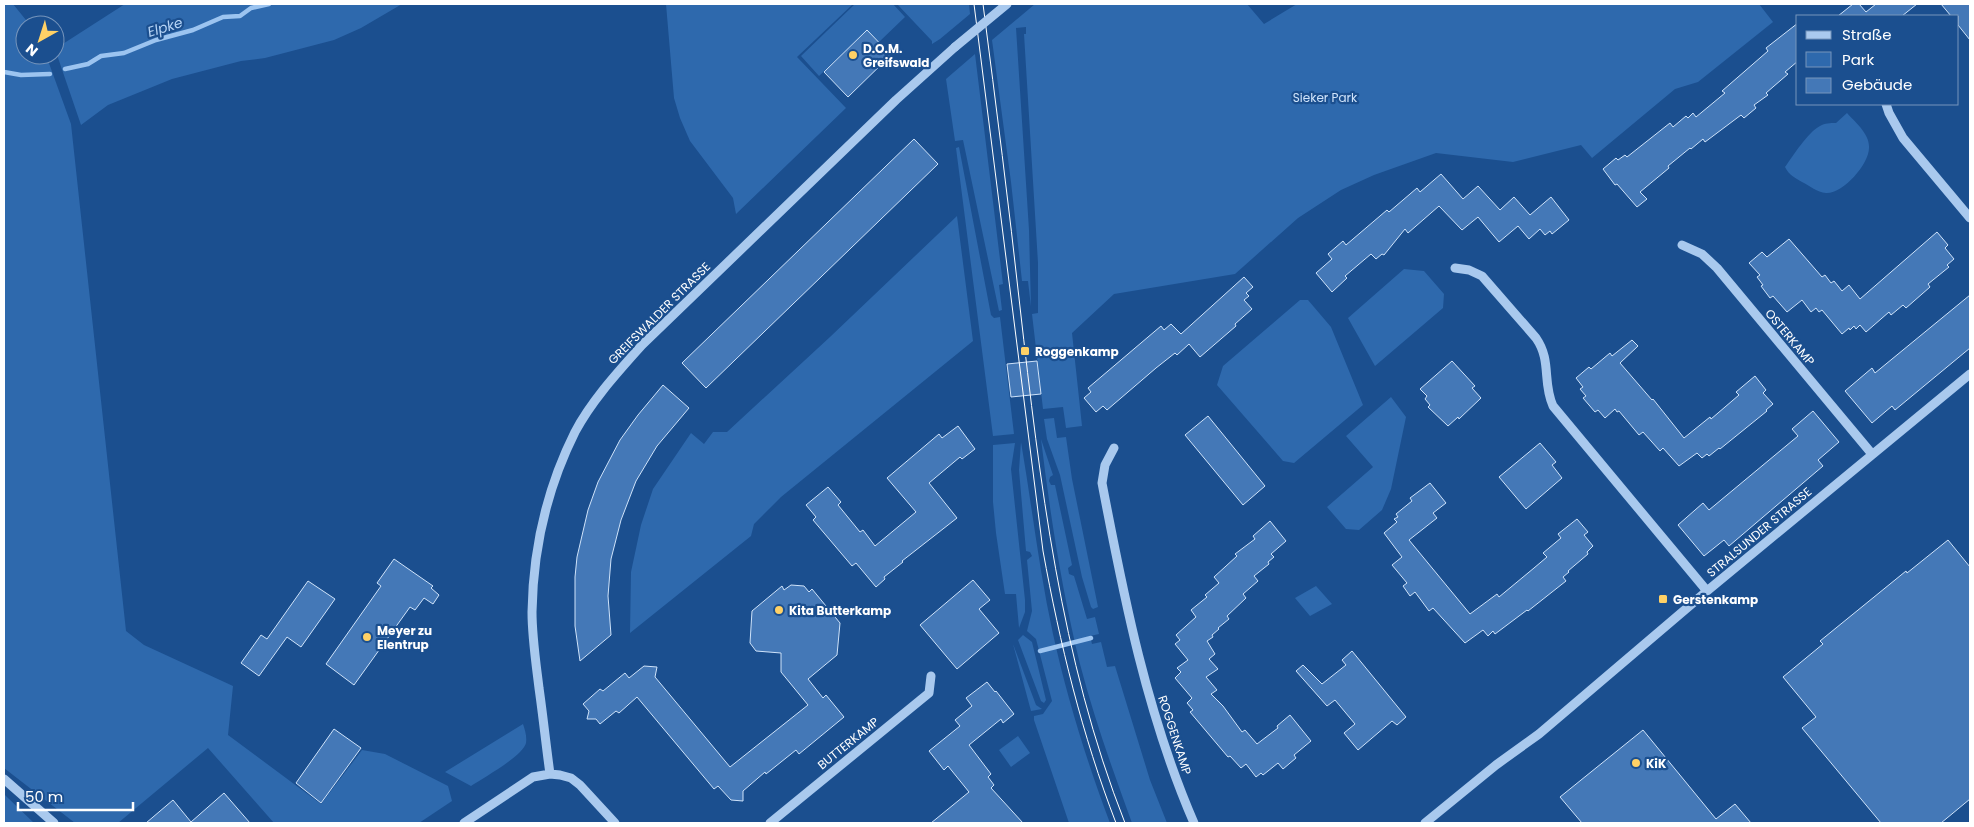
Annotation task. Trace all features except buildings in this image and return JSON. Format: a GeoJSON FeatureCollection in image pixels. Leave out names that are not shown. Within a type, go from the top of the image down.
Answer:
{"type":"FeatureCollection","features":[{"type":"Feature","properties":{"kind":"street","name":"GREIFSWALDER STRASSE"},"geometry":{"type":"LineString","coordinates":[[550,774],[532,614],[533,584],[540,530],[547,502],[576,432],[596,400],[642,345],[896,100],[1007,4]]}},
{"type":"Feature","properties":{"kind":"street"},"geometry":{"type":"LineString","coordinates":[[1886,105],[1892,120],[1903,138],[1970,218]]}},
{"type":"Feature","properties":{"kind":"street","name":"OSTERKAMP"},"geometry":{"type":"LineString","coordinates":[[1682,244],[1702,254],[1717,268],[1872,454]]}},
{"type":"Feature","properties":{"kind":"street"},"geometry":{"type":"LineString","coordinates":[[1455,268],[1482,276],[1536,338],[1543,348],[1548,394],[1554,406],[1707,591]]}},
{"type":"Feature","properties":{"kind":"street","name":"STRALSUNDER STRASSE"},"geometry":{"type":"LineString","coordinates":[[1429,822],[1496,765],[1539,734],[1707,591],[1970,374]]}},
{"type":"Feature","properties":{"kind":"street","name":"ROGGENKAMP"},"geometry":{"type":"LineString","coordinates":[[1114,448],[1102,474],[1102,483],[1126,604],[1146,687],[1181,792],[1194,823]]}},
{"type":"Feature","properties":{"kind":"street","name":"BUTTERKAMP"},"geometry":{"type":"LineString","coordinates":[[770,823],[929,693],[931,676]]}},
{"type":"Feature","properties":{"kind":"street"},"geometry":{"type":"LineString","coordinates":[[464,823],[533,777],[550,774],[571,778],[580,785],[615,823]]}},
{"type":"Feature","properties":{"kind":"street"},"geometry":{"type":"LineString","coordinates":[[4,780],[54,823]]}},
{"type":"Feature","properties":{"kind":"green space"},"geometry":{"type":"Polygon","coordinates":[[[4,4],[13,4],[22,15],[15,15],[15,65],[50,65],[71,124],[126,631],[144,645],[233,686],[228,735],[321,804],[362,750],[385,754],[448,786],[452,801],[419,823],[274,823],[208,748],[118,823],[75,823],[4,768],[4,4]]]}},
{"type":"Feature","properties":{"kind":"green space"},"geometry":{"type":"Polygon","coordinates":[[[125,4],[402,4],[361,28],[334,40],[172,79],[108,105],[81,125],[60,65],[65,65],[65,43],[125,4]]]}},
{"type":"Feature","properties":{"kind":"green space"},"geometry":{"type":"Polygon","coordinates":[[[666,4],[853,4],[797,57],[846,108],[736,214],[733,198],[690,141],[680,118],[674,98],[666,4]]]}},
{"type":"Feature","properties":{"kind":"green space"},"geometry":{"type":"Polygon","coordinates":[[[855,4],[893,4],[905,17],[879,42],[867,30],[819,76],[801,56],[855,4]]]}},
{"type":"Feature","properties":{"kind":"green space"},"geometry":{"type":"Polygon","coordinates":[[[897,4],[969,4],[970,14],[932,44],[932,41],[897,4]]]}},
{"type":"Feature","properties":{"kind":"green space","name":"Sieker Park"},"geometry":{"type":"Polygon","coordinates":[[[1035,4],[1247,4],[1264,24],[1297,4],[1759,4],[1773,22],[1698,82],[1675,89],[1592,158],[1581,145],[1513,162],[1436,153],[1374,175],[1341,190],[1298,218],[1235,274],[1114,294],[1072,333],[1082,426],[1066,428],[1063,407],[1043,409],[1032,314],[1038,313],[1038,263],[1024,34],[1026,34],[1026,27],[1016,28],[1029,230],[1031,307],[1028,281],[1022,281],[992,40],[1035,4]]]}},
{"type":"Feature","properties":{"kind":"green space"},"geometry":{"type":"Polygon","coordinates":[[[975,54],[1003,284],[999,285],[1002,310],[999,311],[963,140],[955,141],[946,79],[975,54]]]}},
{"type":"Feature","properties":{"kind":"green space"},"geometry":{"type":"Polygon","coordinates":[[[1847,113],[1861,129],[1869,143],[1865,162],[1854,177],[1840,189],[1826,193],[1814,189],[1790,174],[1785,167],[1810,134],[1822,125],[1836,123],[1847,113]]]}},
{"type":"Feature","properties":{"kind":"green space"},"geometry":{"type":"Polygon","coordinates":[[[959,147],[991,315],[994,318],[1000,317],[1014,434],[993,436],[956,148],[959,147]]]}},
{"type":"Feature","properties":{"kind":"green space"},"geometry":{"type":"Polygon","coordinates":[[[957,216],[973,341],[781,497],[754,524],[751,536],[630,633],[631,572],[641,525],[653,489],[691,433],[704,444],[713,432],[727,432],[957,216]]]}},
{"type":"Feature","properties":{"kind":"green space"},"geometry":{"type":"Polygon","coordinates":[[[1404,269],[1424,271],[1444,294],[1443,308],[1375,366],[1348,318],[1404,269]]]}},
{"type":"Feature","properties":{"kind":"green space"},"geometry":{"type":"Polygon","coordinates":[[[1300,300],[1308,300],[1331,327],[1363,405],[1294,463],[1283,461],[1217,385],[1223,366],[1300,300]]]}},
{"type":"Feature","properties":{"kind":"green space"},"geometry":{"type":"Polygon","coordinates":[[[1391,397],[1406,417],[1391,489],[1382,510],[1359,530],[1346,529],[1327,507],[1373,467],[1346,436],[1391,397]]]}},
{"type":"Feature","properties":{"kind":"green space"},"geometry":{"type":"Polygon","coordinates":[[[1054,418],[1057,438],[1066,437],[1072,479],[1098,607],[1093,609],[1082,577],[1060,475],[1047,439],[1044,419],[1054,418]]]}},
{"type":"Feature","properties":{"kind":"green space"},"geometry":{"type":"Polygon","coordinates":[[[1041,439],[1053,475],[1049,481],[1051,485],[1055,485],[1072,565],[1068,568],[1069,574],[1074,576],[1087,619],[1095,617],[1099,634],[1090,636],[1092,644],[1101,642],[1107,667],[1115,666],[1150,780],[1167,823],[1132,823],[1104,744],[1080,664],[1062,581],[1041,439]]]}},
{"type":"Feature","properties":{"kind":"green space"},"geometry":{"type":"Polygon","coordinates":[[[1021,442],[1053,634],[1078,730],[1110,823],[1069,823],[1034,720],[1034,716],[1043,714],[1052,701],[1036,639],[1027,631],[1032,611],[1027,560],[1032,556],[1030,552],[1026,551],[1019,470],[1021,442]]]}},
{"type":"Feature","properties":{"kind":"green space"},"geometry":{"type":"Polygon","coordinates":[[[1015,443],[1011,469],[1025,600],[1025,612],[1019,628],[1016,594],[1005,594],[993,502],[993,445],[1015,443]]]}},
{"type":"Feature","properties":{"kind":"green space"},"geometry":{"type":"Polygon","coordinates":[[[1316,586],[1332,604],[1310,616],[1295,598],[1316,586]]]}},
{"type":"Feature","properties":{"kind":"green space"},"geometry":{"type":"Polygon","coordinates":[[[1023,635],[1032,642],[1046,700],[1044,703],[1041,701],[1018,640],[1023,635]]]}},
{"type":"Feature","properties":{"kind":"green space"},"geometry":{"type":"Polygon","coordinates":[[[1013,644],[1036,705],[1042,709],[1031,711],[1013,644]]]}},
{"type":"Feature","properties":{"kind":"green space"},"geometry":{"type":"Polygon","coordinates":[[[523,724],[526,743],[518,754],[471,786],[445,772],[523,724]]]}},
{"type":"Feature","properties":{"kind":"green space"},"geometry":{"type":"Polygon","coordinates":[[[1018,736],[1030,753],[1011,767],[999,750],[1018,736]]]}},
{"type":"Feature","properties":{"kind":"green space"},"geometry":{"type":"Polygon","coordinates":[[[4,794],[8,798],[34,823],[4,823],[4,794]]]}},
{"type":"Feature","properties":{"kind":"waterway","name":"Elpke"},"geometry":{"type":"LineString","coordinates":[[65,69],[88,64],[101,56],[124,53],[156,40],[193,30],[223,17],[240,16],[251,8],[269,4]]}},
{"type":"Feature","properties":{"kind":"waterway","name":"Elpke"},"geometry":{"type":"LineString","coordinates":[[4,72],[21,75],[50,74]]}},
{"type":"Feature","properties":{"kind":"waterway"},"geometry":{"type":"LineString","coordinates":[[1040,651],[1091,638]]}},
{"type":"Feature","properties":{"kind":"tram line"},"geometry":{"type":"LineString","coordinates":[[974,4],[1043,551],[1057,620],[1082,723],[1116,823]]}},
{"type":"Feature","properties":{"kind":"tram line"},"geometry":{"type":"LineString","coordinates":[[983,4],[1036,438],[1056,569],[1068,633],[1084,697],[1103,761],[1125,823]]}},
{"type":"Feature","properties":{"kind":"place","name":"D.O.M. Greifswald"},"geometry":{"type":"Point","coordinates":[853,55]}},
{"type":"Feature","properties":{"kind":"place","name":"Roggenkamp"},"geometry":{"type":"Point","coordinates":[1025,351]}},
{"type":"Feature","properties":{"kind":"place","name":"Gerstenkamp"},"geometry":{"type":"Point","coordinates":[1663,599]}},
{"type":"Feature","properties":{"kind":"place","name":"Kita Butterkamp"},"geometry":{"type":"Point","coordinates":[779,610]}},
{"type":"Feature","properties":{"kind":"place","name":"Meyer zu Elentrup"},"geometry":{"type":"Point","coordinates":[367,637]}},
{"type":"Feature","properties":{"kind":"place","name":"KiK"},"geometry":{"type":"Point","coordinates":[1636,763]}}]}
